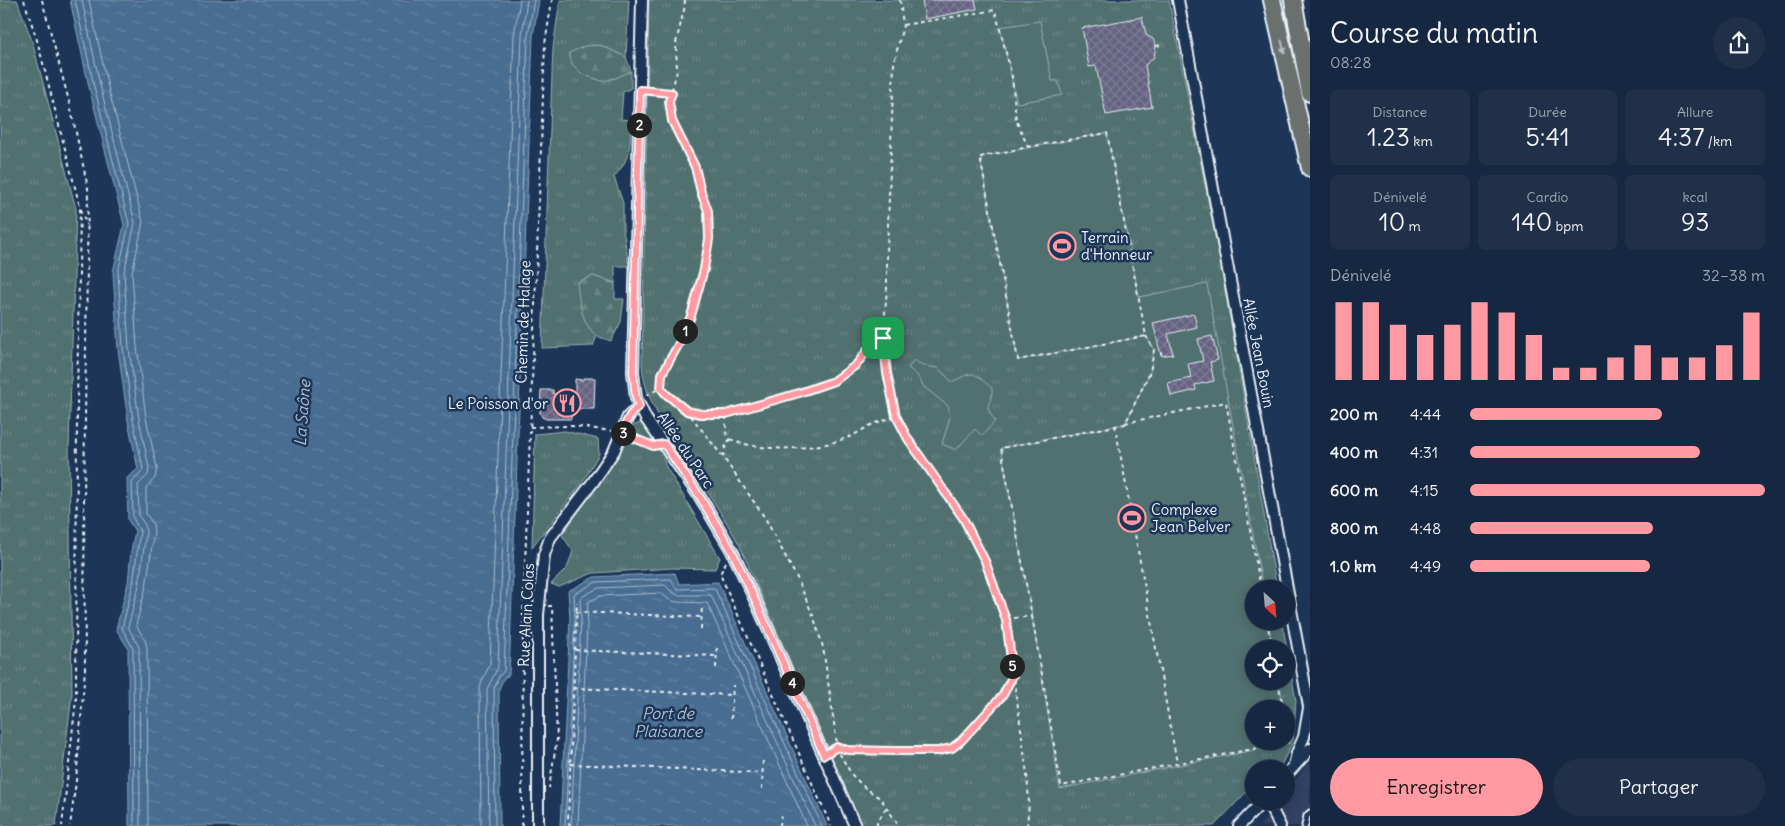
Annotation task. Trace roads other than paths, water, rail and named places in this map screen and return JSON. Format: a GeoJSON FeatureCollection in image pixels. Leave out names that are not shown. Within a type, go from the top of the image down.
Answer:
{"type":"FeatureCollection","features":[{"type":"Feature","properties":{"kind":"main road"},"geometry":{"type":"LineString","coordinates":[[1272,0],[1310,168]]}},
{"type":"Feature","properties":{"kind":"main road"},"geometry":{"type":"LineString","coordinates":[[1292,0],[1310,92]]}},
{"type":"Feature","properties":{"kind":"street","name":"Allée du Parc"},"geometry":{"type":"LineString","coordinates":[[642,0],[633,372],[636,398],[639,406],[700,497],[732,551],[855,826]]}},
{"type":"Feature","properties":{"kind":"street","name":"Allée Jean Bouin"},"geometry":{"type":"LineString","coordinates":[[1178,0],[1309,710]]}},
{"type":"Feature","properties":{"kind":"street","name":"Rue Alain Colas"},"geometry":{"type":"LineString","coordinates":[[538,826],[539,607],[544,555],[550,538],[594,482],[614,450],[632,411],[639,406]]}},
{"type":"Feature","properties":{"kind":"street"},"geometry":{"type":"LineString","coordinates":[[1295,762],[1304,737],[1309,710]]}},
{"type":"Feature","properties":{"kind":"street"},"geometry":{"type":"LineString","coordinates":[[1295,765],[1310,749]]}},
{"type":"Feature","properties":{"kind":"street"},"geometry":{"type":"LineString","coordinates":[[1239,826],[1255,810]]}},
{"type":"Feature","properties":{"kind":"street"},"geometry":{"type":"LineString","coordinates":[[1272,810],[1280,826]]}},
{"type":"Feature","properties":{"kind":"lane"},"geometry":{"type":"LineString","coordinates":[[1305,826],[1307,816],[1310,813]]}},
{"type":"Feature","properties":{"kind":"water","name":"La Saône"},"geometry":{"type":"Polygon","coordinates":[[[70,0],[539,0],[533,36],[509,675],[504,678],[499,689],[500,826],[129,826],[128,648],[116,629],[128,583],[135,531],[128,520],[127,478],[138,469],[128,421],[118,349],[113,272],[124,225],[89,87],[70,0]]]}},
{"type":"Feature","properties":{"kind":"water","name":"Port de Plaisance"},"geometry":{"type":"Polygon","coordinates":[[[675,573],[679,584],[718,582],[827,826],[560,826],[570,618],[568,591],[594,577],[675,573]]]}},
{"type":"Feature","properties":{"kind":"place","name":"Terrain d'Honneur"},"geometry":{"type":"Point","coordinates":[1062,246]}},
{"type":"Feature","properties":{"kind":"place","name":"Le Poisson d'or"},"geometry":{"type":"Point","coordinates":[567,403]}},
{"type":"Feature","properties":{"kind":"place","name":"Complexe Jean Belver"},"geometry":{"type":"Point","coordinates":[1132,518]}}]}
